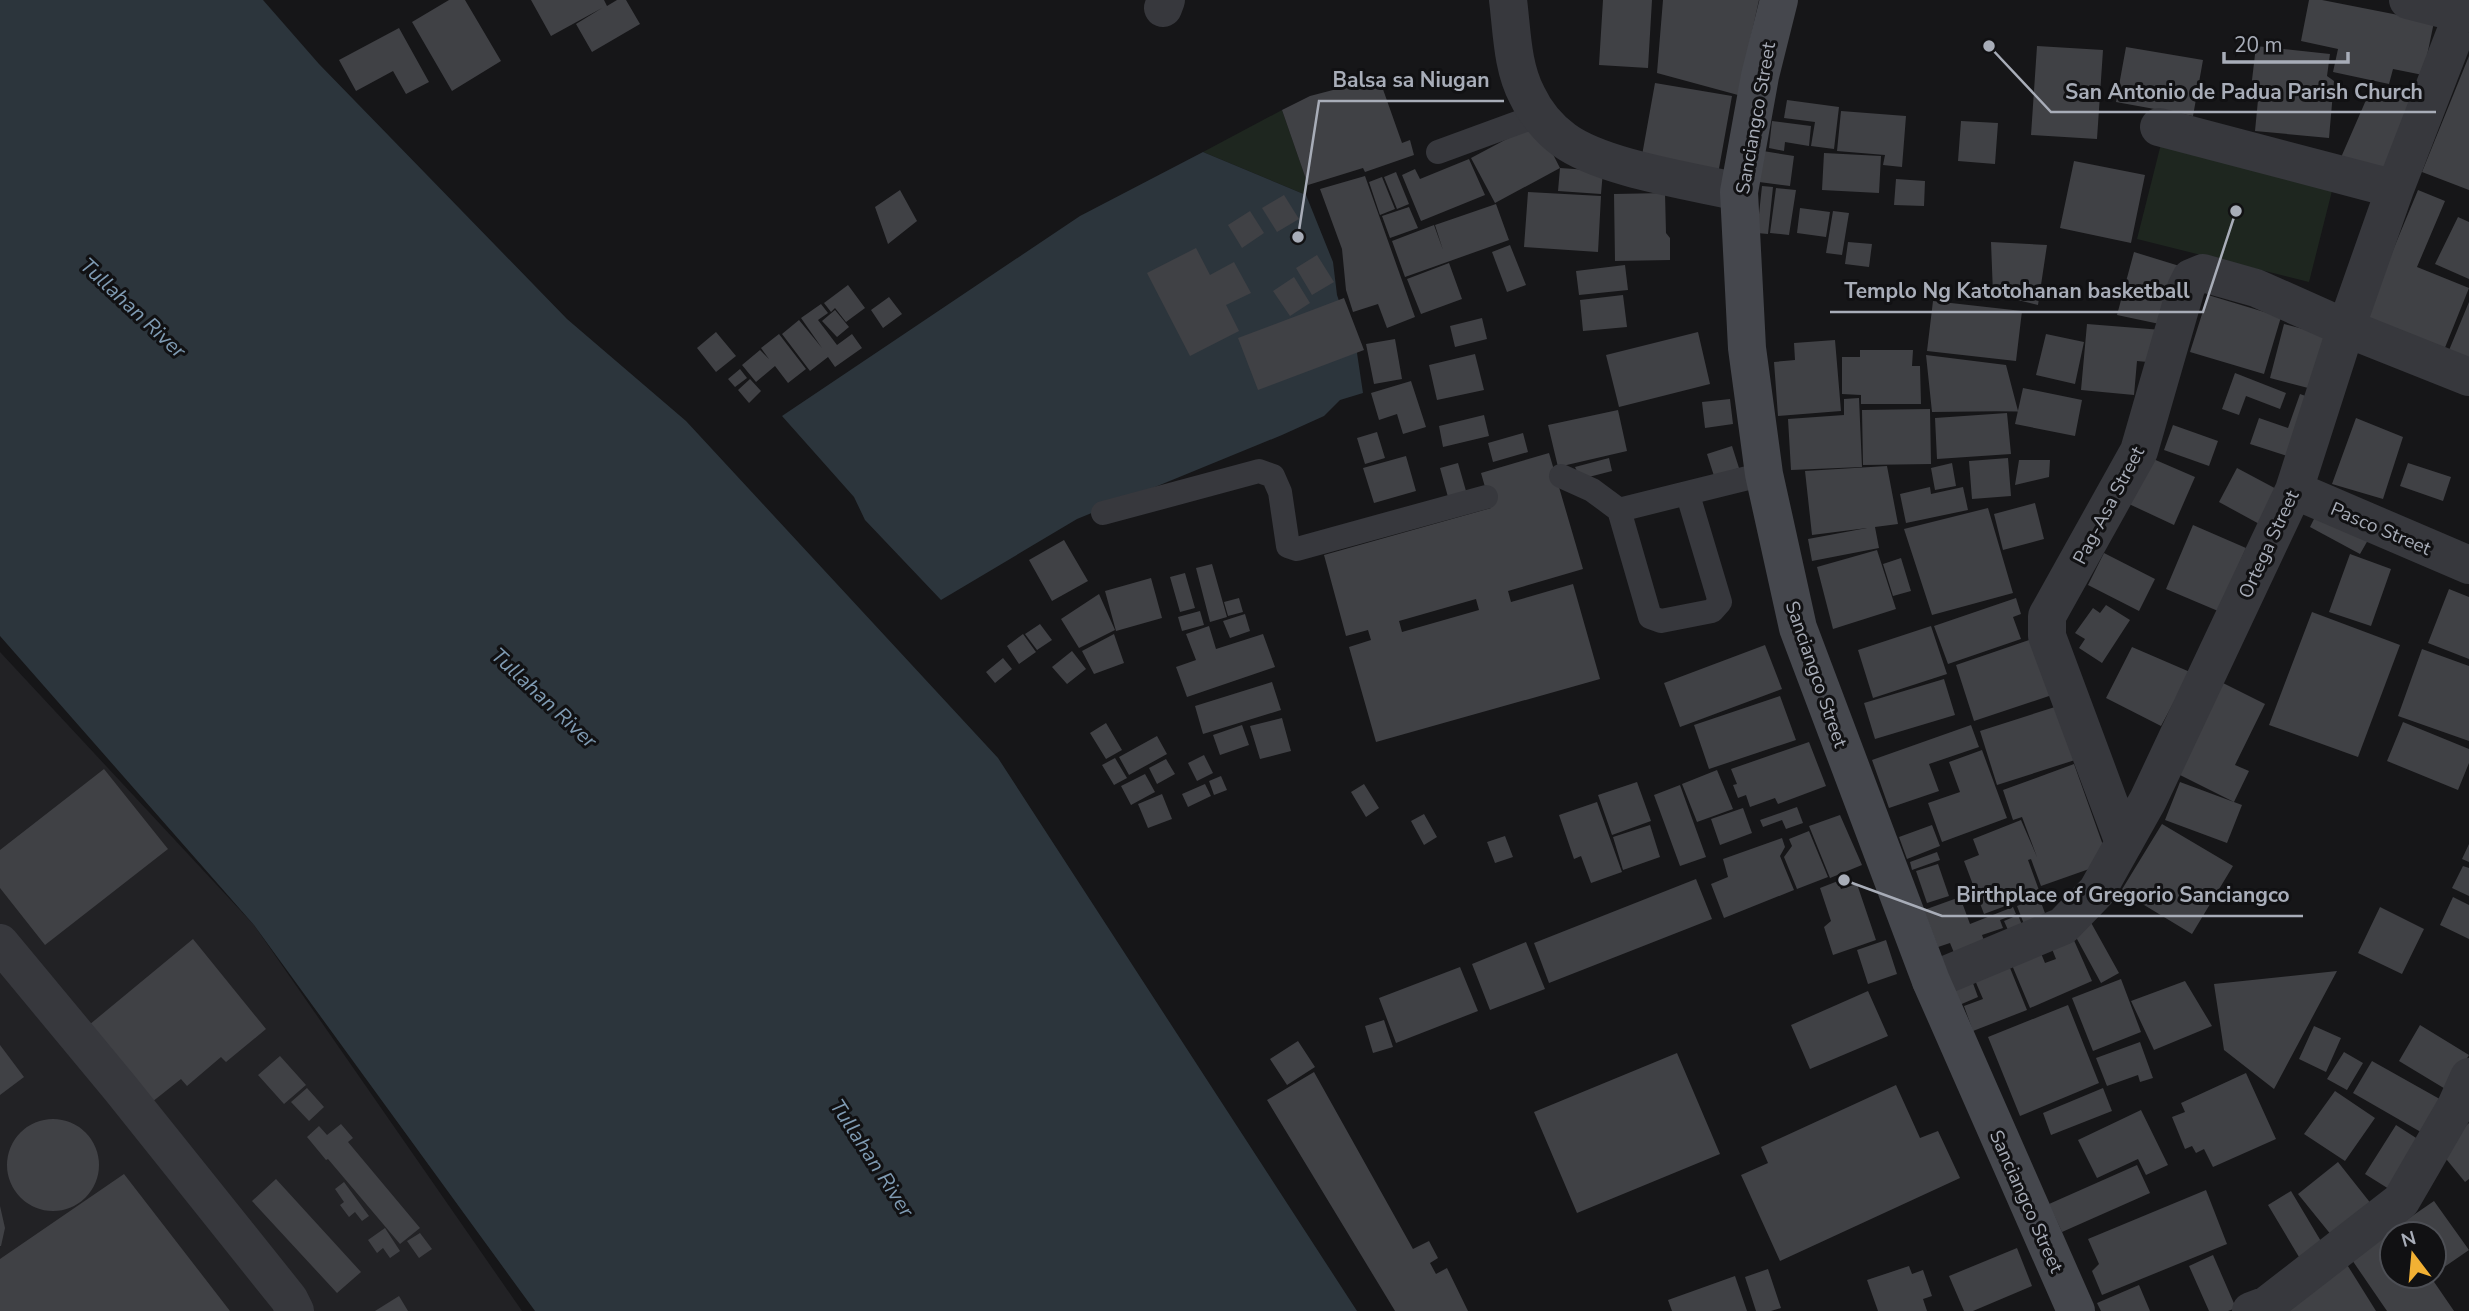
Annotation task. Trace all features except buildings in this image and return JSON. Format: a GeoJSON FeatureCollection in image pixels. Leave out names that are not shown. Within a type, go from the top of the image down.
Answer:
{"type":"FeatureCollection","features":[{"type":"Feature","properties":{"kind":"main road","name":"Sanciangco Street"},"geometry":{"type":"LineString","coordinates":[[1779,0],[1760,76],[1739,192],[1747,348],[1764,474],[1798,628],[1931,981],[2076,1311]]}},
{"type":"Feature","properties":{"kind":"street"},"geometry":{"type":"LineString","coordinates":[[1508,0],[1516,60],[1525,93],[1539,115],[1564,141],[1607,162],[1739,192]]}},
{"type":"Feature","properties":{"kind":"street"},"geometry":{"type":"LineString","coordinates":[[2407,0],[2465,7]]}},
{"type":"Feature","properties":{"kind":"street","name":"Ortega Street"},"geometry":{"type":"LineString","coordinates":[[1931,981],[2063,926],[2097,891],[2148,800],[2294,490],[2346,328],[2395,189],[2465,7]]}},
{"type":"Feature","properties":{"kind":"street"},"geometry":{"type":"LineString","coordinates":[[2159,127],[2395,189]]}},
{"type":"Feature","properties":{"kind":"street","name":"Pag-Asa Street"},"geometry":{"type":"LineString","coordinates":[[2124,843],[2047,636],[2047,615],[2139,451],[2186,288],[2191,278],[2203,273],[2256,288],[2346,328]]}},
{"type":"Feature","properties":{"kind":"street"},"geometry":{"type":"LineString","coordinates":[[2346,328],[2469,377]]}},
{"type":"Feature","properties":{"kind":"street","name":"Pasco Street"},"geometry":{"type":"LineString","coordinates":[[2294,490],[2469,565]]}},
{"type":"Feature","properties":{"kind":"street"},"geometry":{"type":"LineString","coordinates":[[0,943],[121,1089],[289,1299],[295,1311]]}},
{"type":"Feature","properties":{"kind":"street"},"geometry":{"type":"LineString","coordinates":[[2251,1311],[2267,1305],[2401,1201],[2456,1106],[2469,1077]]}},
{"type":"Feature","properties":{"kind":"lane"},"geometry":{"type":"LineString","coordinates":[[1438,152],[1539,115]]}},
{"type":"Feature","properties":{"kind":"lane"},"geometry":{"type":"LineString","coordinates":[[1103,513],[1259,471],[1273,476],[1280,492],[1287,546],[1297,549],[1486,497]]}},
{"type":"Feature","properties":{"kind":"lane"},"geometry":{"type":"LineString","coordinates":[[1619,510],[1764,474]]}},
{"type":"Feature","properties":{"kind":"lane"},"geometry":{"type":"LineString","coordinates":[[1562,476],[1592,490],[1619,510],[1650,617],[1661,621],[1712,611],[1720,602],[1688,495]]}},
{"type":"Feature","properties":{"kind":"shaded area"},"geometry":{"type":"Polygon","coordinates":[[[1282,110],[1308,185],[1306,195],[1203,152],[1282,110]]]}},
{"type":"Feature","properties":{"kind":"shaded area"},"geometry":{"type":"Polygon","coordinates":[[[2162,140],[2334,183],[2309,282],[2137,239],[2162,140]]]}},
{"type":"Feature","properties":{"kind":"shaded area"},"geometry":{"type":"Polygon","coordinates":[[[0,652],[254,925],[522,1311],[0,1311],[0,652]]]}},
{"type":"Feature","properties":{"kind":"water","name":"Tullahan River"},"geometry":{"type":"Polygon","coordinates":[[[0,0],[263,0],[319,64],[567,319],[686,421],[998,758],[1357,1311],[535,1311],[254,925],[0,636],[0,0]]]}},
{"type":"Feature","properties":{"kind":"water"},"geometry":{"type":"Polygon","coordinates":[[[1203,152],[1306,195],[1333,262],[1337,295],[1357,353],[1363,393],[1340,400],[1324,416],[1282,435],[1077,519],[941,600],[865,520],[854,497],[782,416],[1080,216],[1203,152]]]}},
{"type":"Feature","properties":{"kind":"place","name":"San Antonio de Padua Parish Church"},"geometry":{"type":"Point","coordinates":[1989,46]}},
{"type":"Feature","properties":{"kind":"place","name":"Templo Ng Katotohanan basketball"},"geometry":{"type":"Point","coordinates":[2236,211]}},
{"type":"Feature","properties":{"kind":"place","name":"Balsa sa Niugan"},"geometry":{"type":"Point","coordinates":[1298,237]}},
{"type":"Feature","properties":{"kind":"place","name":"Birthplace of Gregorio Sanciangco"},"geometry":{"type":"Point","coordinates":[1844,880]}}]}
